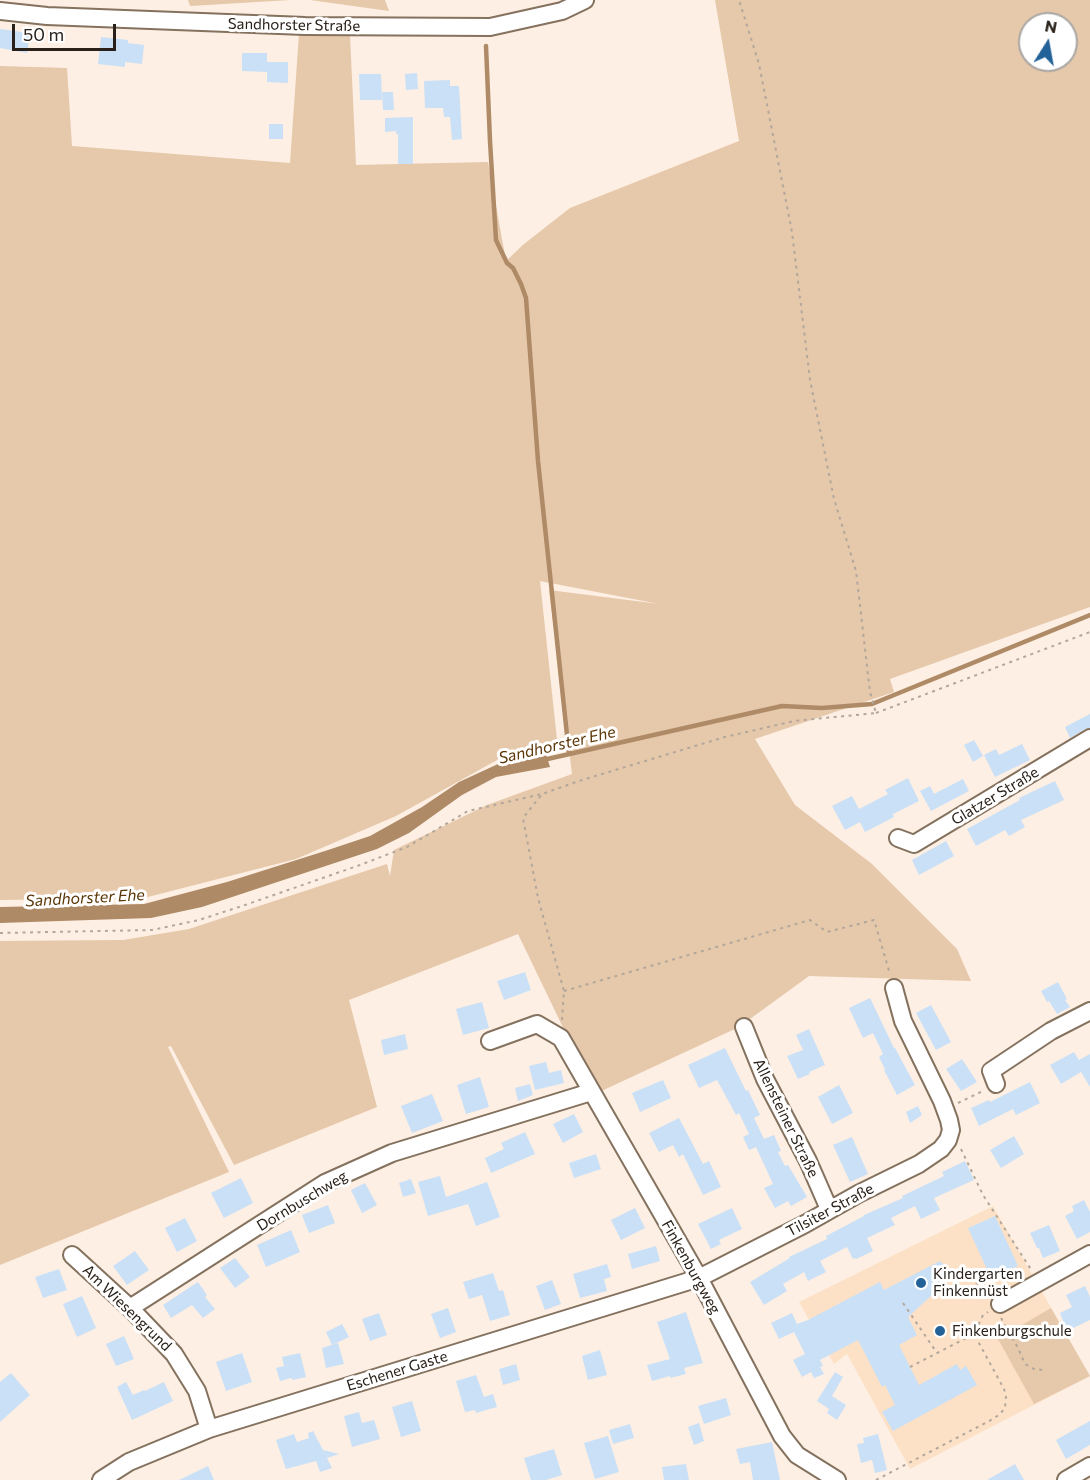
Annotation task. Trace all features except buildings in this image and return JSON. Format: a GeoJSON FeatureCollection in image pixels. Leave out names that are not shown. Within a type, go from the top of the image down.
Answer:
{"type":"FeatureCollection","features":[{"type":"Feature","properties":{"kind":"street","name":"Sandhorster Straße"},"geometry":{"type":"LineString","coordinates":[[0,11],[47,16],[293,26],[490,27],[585,0]]}},
{"type":"Feature","properties":{"kind":"street","name":"Glatzer Straße"},"geometry":{"type":"LineString","coordinates":[[898,838],[914,844],[1090,738]]}},
{"type":"Feature","properties":{"kind":"street"},"geometry":{"type":"LineString","coordinates":[[894,988],[903,1021],[946,1110],[951,1130]]}},
{"type":"Feature","properties":{"kind":"street"},"geometry":{"type":"LineString","coordinates":[[996,1084],[991,1071],[1051,1031],[1090,1011]]}},
{"type":"Feature","properties":{"kind":"street"},"geometry":{"type":"LineString","coordinates":[[490,1041],[537,1024],[561,1038]]}},
{"type":"Feature","properties":{"kind":"street","name":"Allensteiner Straße"},"geometry":{"type":"LineString","coordinates":[[744,1027],[765,1079],[830,1209]]}},
{"type":"Feature","properties":{"kind":"street","name":"Finkenburgweg"},"geometry":{"type":"LineString","coordinates":[[561,1038],[699,1278],[788,1445],[797,1455],[837,1480]]}},
{"type":"Feature","properties":{"kind":"street","name":"Dornbuschweg"},"geometry":{"type":"LineString","coordinates":[[130,1308],[325,1183],[392,1153],[591,1092]]}},
{"type":"Feature","properties":{"kind":"street","name":"Tilsiter Straße"},"geometry":{"type":"LineString","coordinates":[[699,1278],[919,1164],[940,1149],[948,1140],[951,1130]]}},
{"type":"Feature","properties":{"kind":"street"},"geometry":{"type":"LineString","coordinates":[[997,1306],[1090,1254]]}},
{"type":"Feature","properties":{"kind":"street","name":"Am Wiesengrund"},"geometry":{"type":"LineString","coordinates":[[72,1255],[130,1308],[174,1354],[197,1391],[209,1429]]}},
{"type":"Feature","properties":{"kind":"street","name":"Eschener Gaste"},"geometry":{"type":"LineString","coordinates":[[101,1480],[129,1462],[209,1429],[699,1278]]}},
{"type":"Feature","properties":{"kind":"street"},"geometry":{"type":"LineString","coordinates":[[1066,1480],[1090,1466]]}},
{"type":"Feature","properties":{"kind":"path"},"geometry":{"type":"LineString","coordinates":[[739,0],[759,64],[790,221],[810,380],[834,499],[856,571],[870,692],[875,712]]}},
{"type":"Feature","properties":{"kind":"path"},"geometry":{"type":"LineString","coordinates":[[0,933],[152,930],[199,920],[388,854],[407,846],[468,811],[542,794],[725,737],[794,721],[875,712],[1090,632]]}},
{"type":"Feature","properties":{"kind":"path"},"geometry":{"type":"LineString","coordinates":[[542,794],[523,818],[538,898],[564,991],[561,1038]]}},
{"type":"Feature","properties":{"kind":"path"},"geometry":{"type":"LineString","coordinates":[[564,991],[810,920],[827,932],[874,920],[894,988]]}},
{"type":"Feature","properties":{"kind":"path"},"geometry":{"type":"LineString","coordinates":[[946,1110],[996,1084]]}},
{"type":"Feature","properties":{"kind":"path"},"geometry":{"type":"LineString","coordinates":[[951,1130],[983,1195],[1039,1282]]}},
{"type":"Feature","properties":{"kind":"path"},"geometry":{"type":"LineString","coordinates":[[956,1272],[980,1285],[997,1306],[1025,1364],[1034,1369],[1043,1370]]}},
{"type":"Feature","properties":{"kind":"path"},"geometry":{"type":"LineString","coordinates":[[903,1303],[937,1353]]}},
{"type":"Feature","properties":{"kind":"path"},"geometry":{"type":"LineString","coordinates":[[910,1367],[974,1334],[983,1315],[997,1306]]}},
{"type":"Feature","properties":{"kind":"path"},"geometry":{"type":"LineString","coordinates":[[876,1480],[993,1419],[1005,1408],[1005,1389],[974,1334]]}},
{"type":"Feature","properties":{"kind":"shaded area"},"geometry":{"type":"Polygon","coordinates":[[[188,0],[291,0],[190,6],[188,0]]]}},
{"type":"Feature","properties":{"kind":"shaded area"},"geometry":{"type":"Polygon","coordinates":[[[310,0],[385,0],[389,11],[310,0]]]}},
{"type":"Feature","properties":{"kind":"shaded area"},"geometry":{"type":"Polygon","coordinates":[[[715,0],[1090,0],[1090,607],[890,679],[894,692],[755,739],[795,805],[872,864],[957,949],[971,981],[809,976],[739,1027],[595,1094],[518,934],[349,1000],[377,1107],[234,1165],[171,1046],[168,1047],[229,1172],[0,1265],[0,941],[123,940],[189,929],[387,864],[390,876],[394,850],[487,805],[572,774],[549,590],[659,604],[540,581],[558,749],[499,759],[396,816],[296,859],[144,898],[0,900],[0,66],[67,68],[72,146],[290,163],[299,34],[350,35],[356,165],[488,162],[506,261],[570,208],[739,141],[715,0]]]}},
{"type":"Feature","properties":{"kind":"shaded area"},"geometry":{"type":"Polygon","coordinates":[[[546,754],[550,767],[496,777],[462,795],[409,833],[377,849],[202,907],[151,918],[0,923],[0,907],[144,904],[227,882],[370,836],[422,807],[459,782],[498,764],[546,754]]]}},
{"type":"Feature","properties":{"kind":"shaded area","name":"Finkenburgschule"},"geometry":{"type":"Polygon","coordinates":[[[993,1206],[1090,1376],[910,1469],[847,1354],[834,1364],[799,1302],[993,1206]]]}},
{"type":"Feature","properties":{"kind":"shaded area"},"geometry":{"type":"Polygon","coordinates":[[[1051,1308],[1090,1376],[1034,1404],[998,1339],[1051,1308]]]}},
{"type":"Feature","properties":{"kind":"waterway"},"geometry":{"type":"LineString","coordinates":[[486,46],[496,240],[507,263],[513,268],[526,298],[538,461],[569,754]]}},
{"type":"Feature","properties":{"kind":"waterway","name":"Sandhorster Ehe"},"geometry":{"type":"LineString","coordinates":[[543,760],[782,706],[822,708],[872,704],[1090,615]]}},
{"type":"Feature","properties":{"kind":"place","name":"Kindergarten Finkennüst"},"geometry":{"type":"Point","coordinates":[921,1283]}},
{"type":"Feature","properties":{"kind":"place","name":"Finkenburgschule"},"geometry":{"type":"Point","coordinates":[940,1331]}}]}
